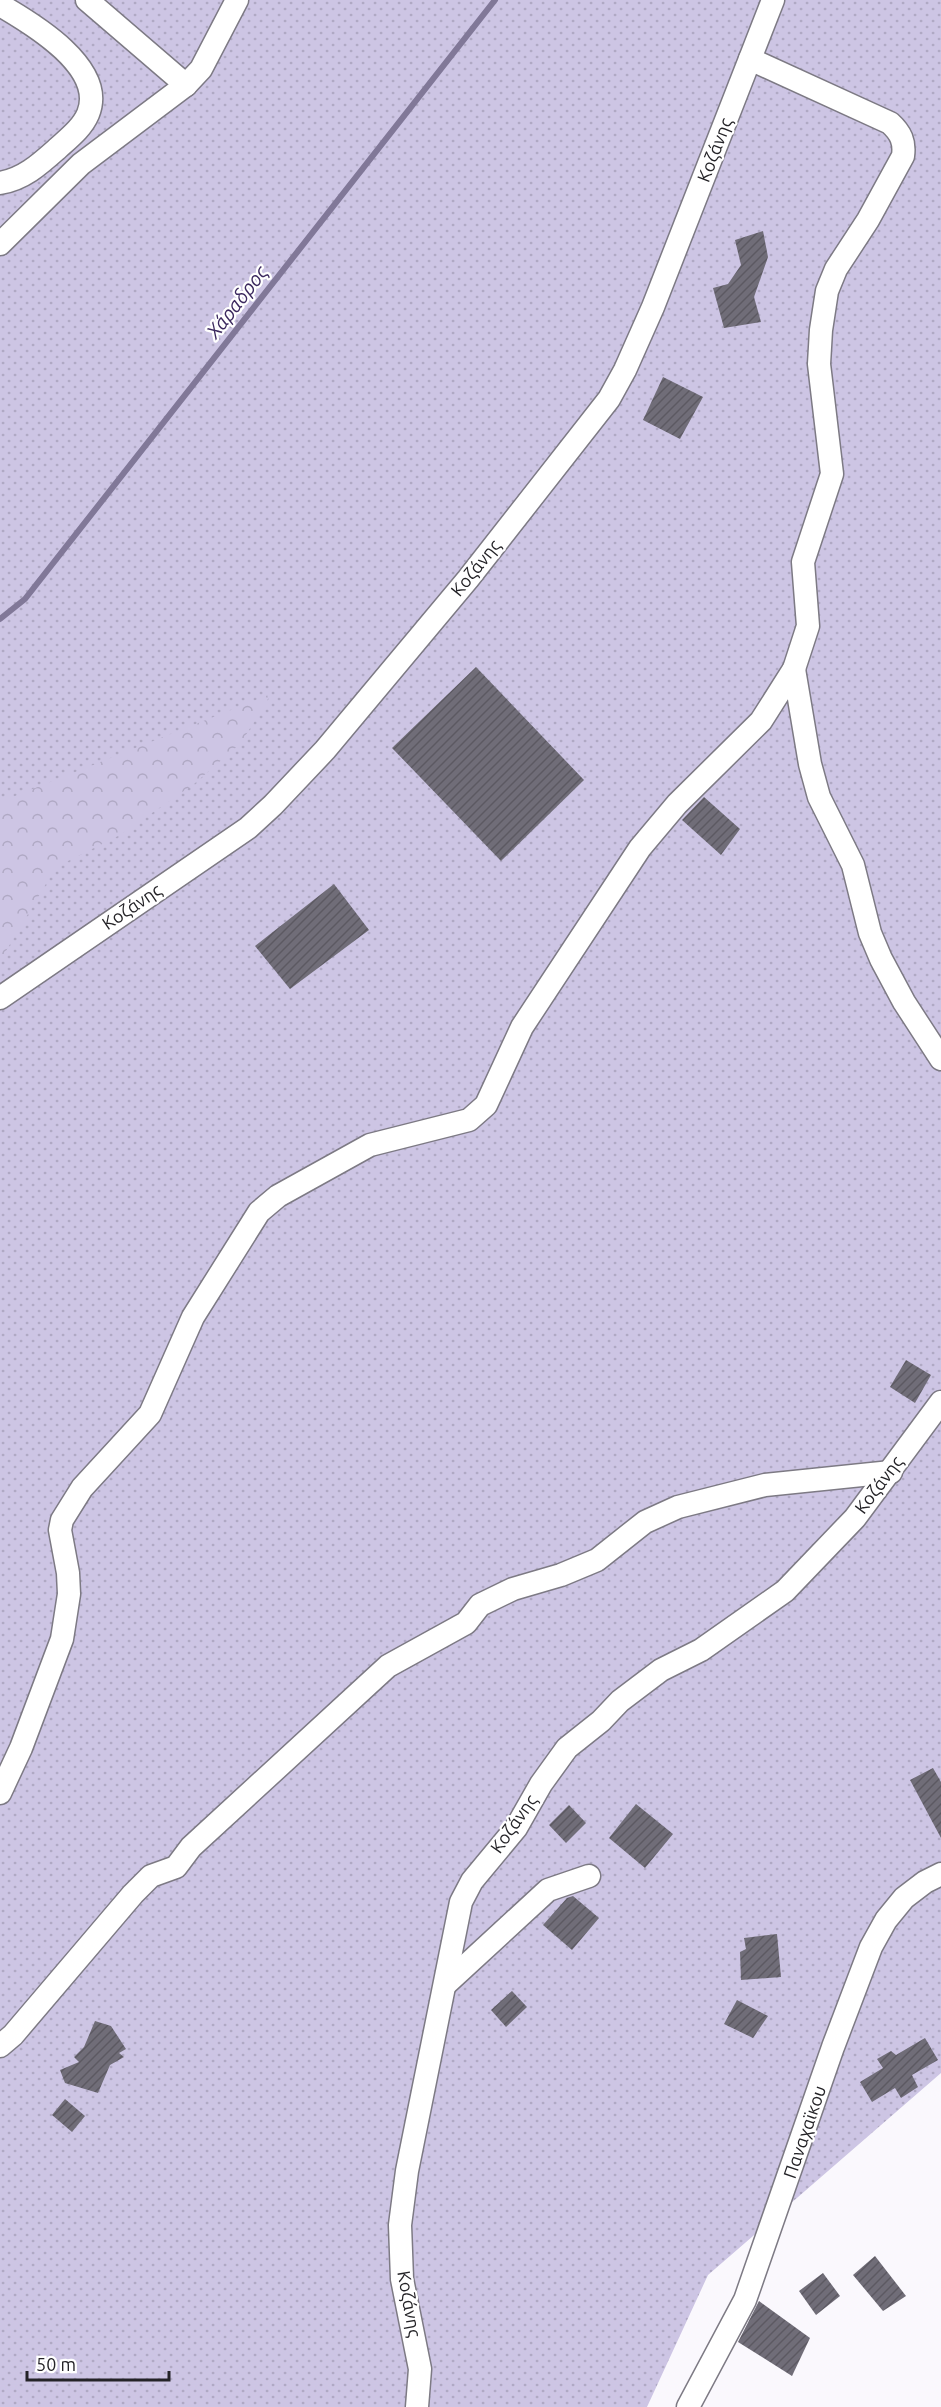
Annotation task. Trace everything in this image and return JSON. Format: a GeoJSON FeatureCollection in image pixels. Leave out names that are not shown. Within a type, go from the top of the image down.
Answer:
{"type":"FeatureCollection","features":[{"type":"Feature","properties":{"kind":"street"},"geometry":{"type":"LineString","coordinates":[[87,0],[186,85]]}},
{"type":"Feature","properties":{"kind":"street"},"geometry":{"type":"LineString","coordinates":[[0,244],[81,164],[186,85],[201,69],[237,0]]}},
{"type":"Feature","properties":{"kind":"street","name":"Κοζάνης"},"geometry":{"type":"LineString","coordinates":[[0,998],[248,828],[273,805],[325,750],[568,454],[609,399],[626,370],[653,307],[773,0]]}},
{"type":"Feature","properties":{"kind":"street"},"geometry":{"type":"LineString","coordinates":[[0,5],[66,51],[79,64],[91,90],[91,104],[83,124],[33,171],[13,181],[0,183]]}},
{"type":"Feature","properties":{"kind":"street"},"geometry":{"type":"LineString","coordinates":[[0,1793],[21,1748],[62,1639],[69,1594],[60,1530],[62,1520],[82,1488],[150,1414],[193,1317],[259,1212],[278,1196],[370,1145],[469,1120],[480,1113],[496,1088],[522,1027],[640,848],[677,804],[761,721],[794,669],[808,626],[803,562],[832,474],[819,364],[827,291],[836,270],[903,156],[904,147],[902,138],[890,123],[750,59]]}},
{"type":"Feature","properties":{"kind":"street"},"geometry":{"type":"LineString","coordinates":[[794,669],[810,764],[819,797],[852,865],[870,933],[904,1002],[941,1059]]}},
{"type":"Feature","properties":{"kind":"street","name":"Κοζάνης"},"geometry":{"type":"LineString","coordinates":[[417,2407],[420,2369],[402,2279],[400,2225],[407,2171],[447,1983],[461,1902],[472,1881],[516,1828],[541,1784],[567,1748],[601,1721],[620,1701],[661,1670],[702,1650],[785,1591],[855,1518],[941,1402]]}},
{"type":"Feature","properties":{"kind":"street"},"geometry":{"type":"LineString","coordinates":[[0,2046],[13,2035],[65,1971],[152,1876],[176,1867],[191,1847],[388,1666],[466,1623],[480,1605],[513,1589],[561,1575],[597,1560],[645,1522],[678,1507],[765,1485],[891,1472]]}},
{"type":"Feature","properties":{"kind":"street","name":"Παναχαϊκου"},"geometry":{"type":"LineString","coordinates":[[688,2407],[745,2300],[833,2047],[871,1947],[886,1920],[904,1898],[941,1874]]}},
{"type":"Feature","properties":{"kind":"street"},"geometry":{"type":"LineString","coordinates":[[447,1983],[548,1890],[589,1876]]}},
{"type":"Feature","properties":{"kind":"green space"},"geometry":{"type":"Polygon","coordinates":[[[0,0],[941,0],[941,2073],[708,2275],[647,2407],[0,2407],[0,0]]]}},
{"type":"Feature","properties":{"kind":"green space"},"geometry":{"type":"Polygon","coordinates":[[[271,694],[241,743],[194,784],[120,835],[56,867],[0,961],[0,802],[271,694]]]}},
{"type":"Feature","properties":{"kind":"building"},"geometry":{"type":"Polygon","coordinates":[[[763,231],[768,257],[754,297],[761,322],[724,328],[713,288],[728,284],[741,265],[735,240],[763,231]]]}},
{"type":"Feature","properties":{"kind":"building"},"geometry":{"type":"Polygon","coordinates":[[[663,377],[703,397],[680,439],[643,420],[663,377]]]}},
{"type":"Feature","properties":{"kind":"building"},"geometry":{"type":"Polygon","coordinates":[[[476,667],[584,780],[501,861],[392,748],[476,667]]]}},
{"type":"Feature","properties":{"kind":"building"},"geometry":{"type":"Polygon","coordinates":[[[704,797],[740,829],[721,855],[682,820],[704,797]]]}},
{"type":"Feature","properties":{"kind":"building"},"geometry":{"type":"Polygon","coordinates":[[[334,884],[369,930],[290,989],[255,946],[334,884]]]}},
{"type":"Feature","properties":{"kind":"building"},"geometry":{"type":"Polygon","coordinates":[[[906,1360],[931,1375],[915,1403],[890,1387],[906,1360]]]}},
{"type":"Feature","properties":{"kind":"building"},"geometry":{"type":"Polygon","coordinates":[[[933,1768],[941,1782],[941,1838],[910,1780],[933,1768]]]}},
{"type":"Feature","properties":{"kind":"building"},"geometry":{"type":"Polygon","coordinates":[[[636,1804],[673,1834],[645,1868],[609,1838],[636,1804]]]}},
{"type":"Feature","properties":{"kind":"building"},"geometry":{"type":"Polygon","coordinates":[[[569,1805],[586,1823],[566,1843],[549,1825],[569,1805]]]}},
{"type":"Feature","properties":{"kind":"building"},"geometry":{"type":"Polygon","coordinates":[[[573,1896],[599,1918],[572,1950],[543,1925],[567,1898],[573,1896]]]}},
{"type":"Feature","properties":{"kind":"building"},"geometry":{"type":"Polygon","coordinates":[[[777,1934],[781,1977],[741,1980],[740,1952],[746,1949],[744,1938],[777,1934]]]}},
{"type":"Feature","properties":{"kind":"building"},"geometry":{"type":"Polygon","coordinates":[[[512,1991],[527,2007],[506,2027],[491,2010],[512,1991]]]}},
{"type":"Feature","properties":{"kind":"building"},"geometry":{"type":"Polygon","coordinates":[[[737,2000],[768,2016],[753,2038],[724,2024],[737,2000]]]}},
{"type":"Feature","properties":{"kind":"building"},"geometry":{"type":"Polygon","coordinates":[[[95,2021],[111,2026],[126,2049],[119,2053],[124,2057],[110,2065],[98,2093],[65,2083],[60,2070],[79,2062],[74,2057],[84,2047],[95,2021]]]}},
{"type":"Feature","properties":{"kind":"building"},"geometry":{"type":"Polygon","coordinates":[[[925,2038],[938,2060],[912,2075],[918,2087],[901,2098],[895,2088],[872,2102],[860,2082],[883,2068],[877,2059],[891,2051],[896,2055],[925,2038]]]}},
{"type":"Feature","properties":{"kind":"building"},"geometry":{"type":"Polygon","coordinates":[[[65,2099],[85,2116],[72,2132],[52,2115],[65,2099]]]}},
{"type":"Feature","properties":{"kind":"building"},"geometry":{"type":"Polygon","coordinates":[[[875,2256],[906,2296],[883,2311],[853,2275],[875,2256]]]}},
{"type":"Feature","properties":{"kind":"building"},"geometry":{"type":"Polygon","coordinates":[[[823,2273],[840,2296],[816,2315],[799,2291],[823,2273]]]}},
{"type":"Feature","properties":{"kind":"building"},"geometry":{"type":"Polygon","coordinates":[[[759,2301],[810,2338],[792,2376],[738,2342],[759,2301]]]}},
{"type":"Feature","properties":{"kind":"waterway","name":"Χάραδρος"},"geometry":{"type":"LineString","coordinates":[[0,619],[25,599],[495,0]]}}]}
